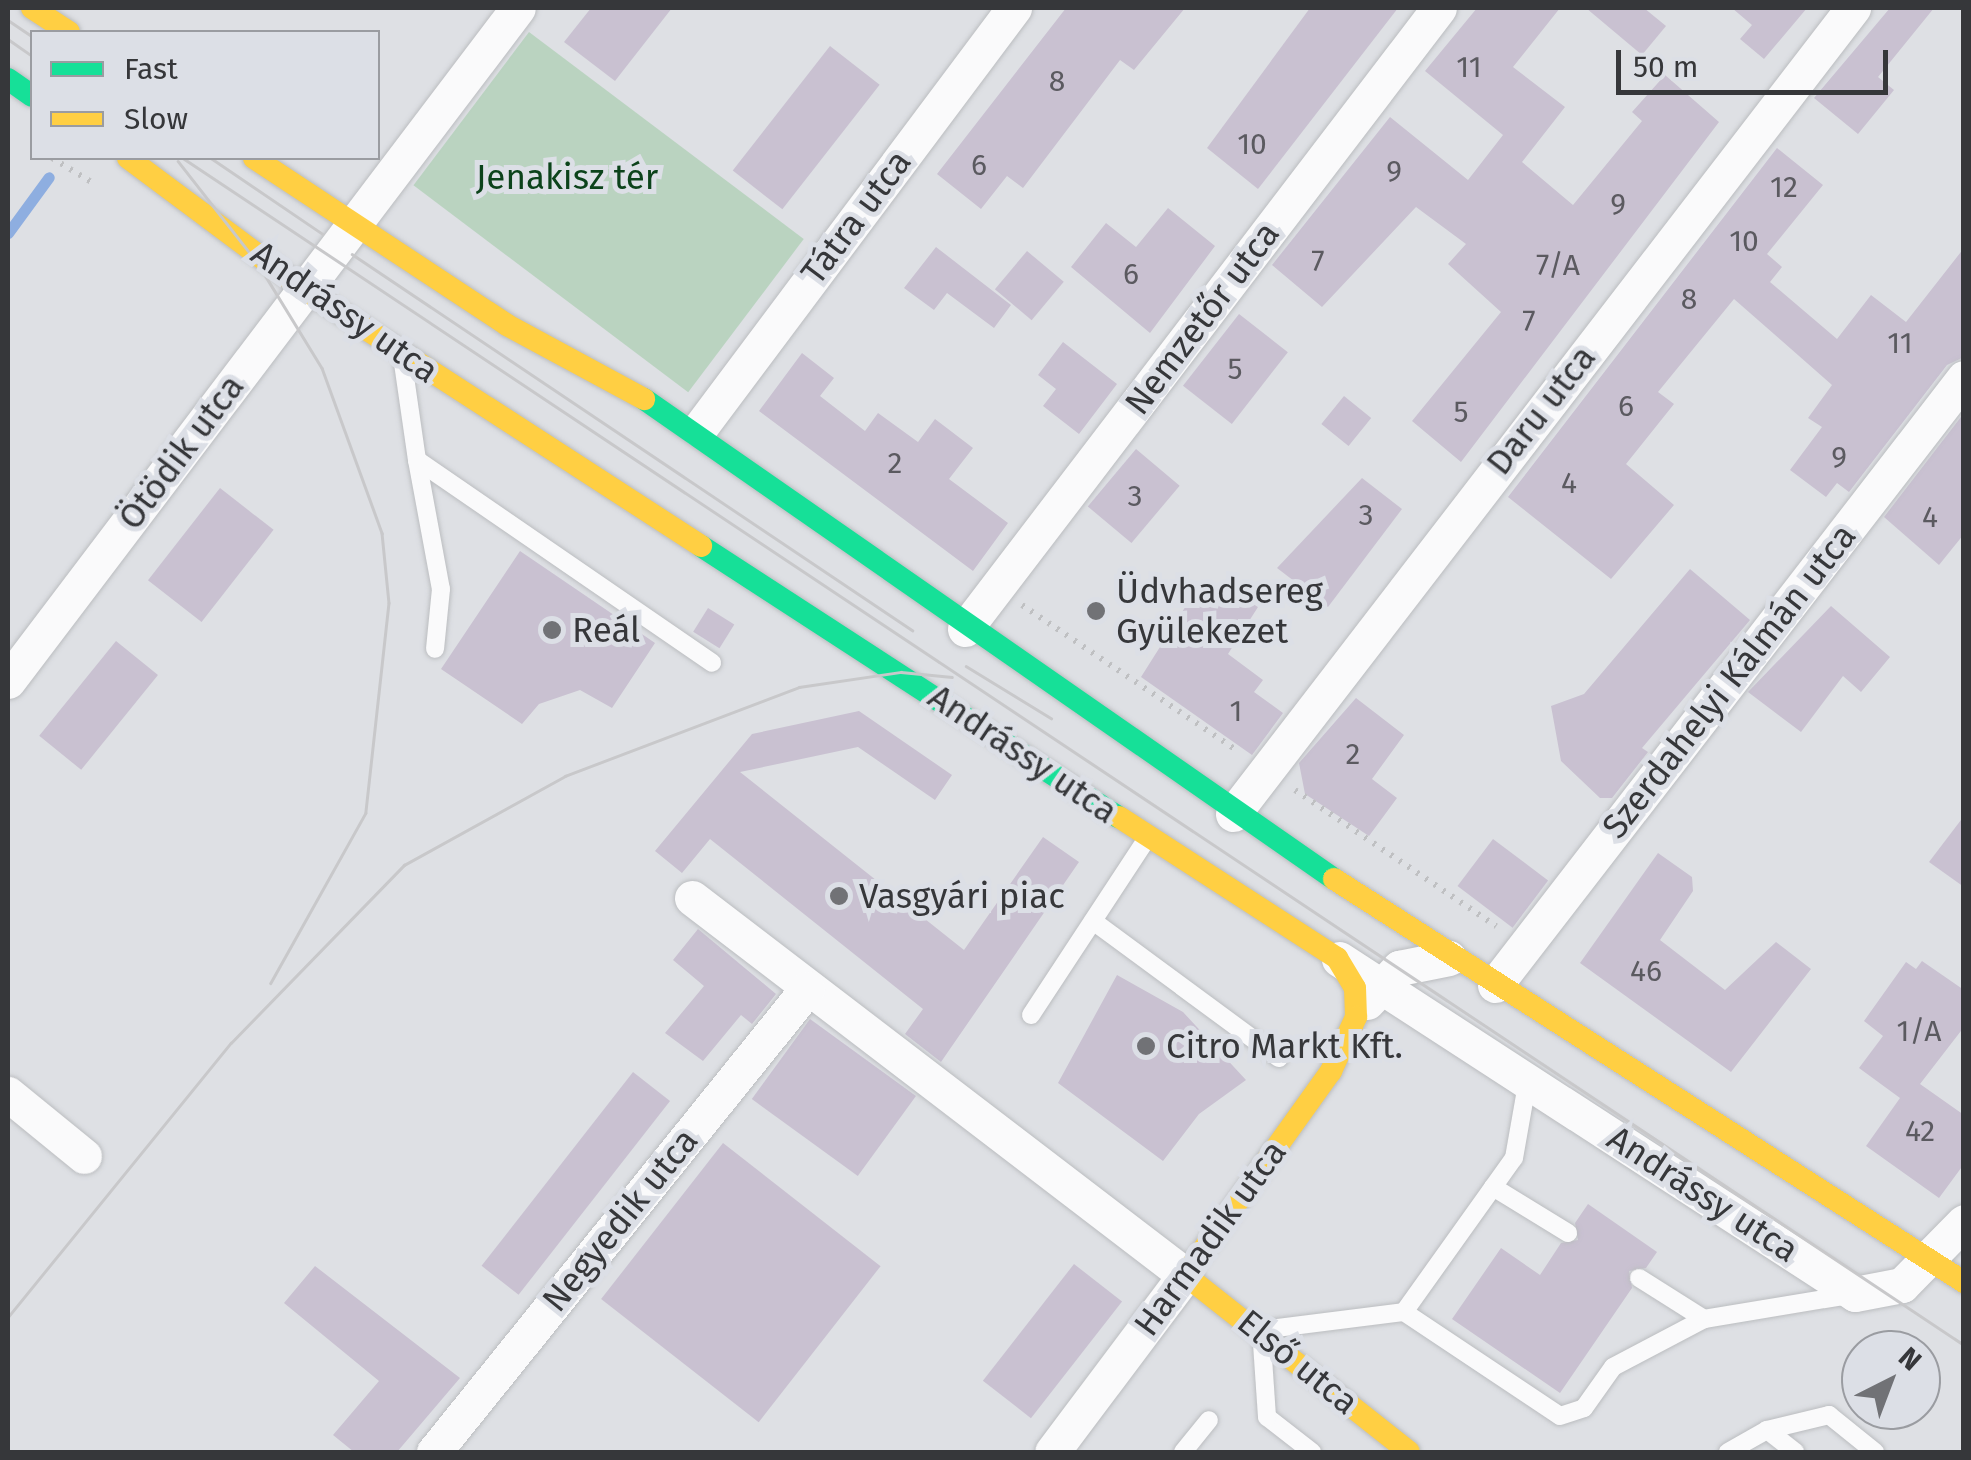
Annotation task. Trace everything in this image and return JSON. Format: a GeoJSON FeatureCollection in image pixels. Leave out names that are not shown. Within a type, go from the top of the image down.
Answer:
{"type":"FeatureCollection","features":[{"type":"Feature","properties":{"kind":"street"},"geometry":{"type":"LineString","coordinates":[[32,8],[66,30]]}},
{"type":"Feature","properties":{"kind":"street","name":"Ötödik utca"},"geometry":{"type":"LineString","coordinates":[[8,681],[518,8]]}},
{"type":"Feature","properties":{"kind":"street","name":"Tátra utca"},"geometry":{"type":"LineString","coordinates":[[699,429],[1014,8]]}},
{"type":"Feature","properties":{"kind":"street","name":"Nemzetőr utca"},"geometry":{"type":"LineString","coordinates":[[965,629],[1440,8]]}},
{"type":"Feature","properties":{"kind":"street","name":"Daru utca"},"geometry":{"type":"LineString","coordinates":[[1232,814],[1853,8]]}},
{"type":"Feature","properties":{"kind":"street"},"geometry":{"type":"LineString","coordinates":[[8,80],[30,95]]}},
{"type":"Feature","properties":{"kind":"street","name":"Andrássy utca"},"geometry":{"type":"LineString","coordinates":[[131,160],[304,289],[401,353],[1528,1078],[1855,1294]]}},
{"type":"Feature","properties":{"kind":"street","name":"Andrássy utca"},"geometry":{"type":"LineString","coordinates":[[257,160],[507,324],[699,429],[965,629],[1232,814],[1449,958],[1930,1265],[1964,1282]]}},
{"type":"Feature","properties":{"kind":"street","name":"Szerdahelyi Kálmán utca"},"geometry":{"type":"LineString","coordinates":[[1496,985],[1964,378]]}},
{"type":"Feature","properties":{"kind":"street"},"geometry":{"type":"LineString","coordinates":[[692,898],[1185,1275]]}},
{"type":"Feature","properties":{"kind":"street"},"geometry":{"type":"LineString","coordinates":[[1337,958],[1355,988],[1356,1016]]}},
{"type":"Feature","properties":{"kind":"street","name":"Harmadik utca"},"geometry":{"type":"LineString","coordinates":[[1052,1452],[1331,1071],[1356,1016],[1379,985],[1415,961],[1449,958]]}},
{"type":"Feature","properties":{"kind":"street","name":"Negyedik utca"},"geometry":{"type":"LineString","coordinates":[[434,1452],[808,990]]}},
{"type":"Feature","properties":{"kind":"street"},"geometry":{"type":"LineString","coordinates":[[8,1094],[84,1156]]}},
{"type":"Feature","properties":{"kind":"street"},"geometry":{"type":"LineString","coordinates":[[1855,1294],[1888,1293],[1930,1265],[1964,1222]]}},
{"type":"Feature","properties":{"kind":"street","name":"Első utca"},"geometry":{"type":"LineString","coordinates":[[1185,1275],[1260,1330],[1409,1452]]}},
{"type":"Feature","properties":{"kind":"lane"},"geometry":{"type":"LineString","coordinates":[[401,353],[441,589],[435,650]]}},
{"type":"Feature","properties":{"kind":"lane"},"geometry":{"type":"LineString","coordinates":[[417,460],[712,662]]}},
{"type":"Feature","properties":{"kind":"lane"},"geometry":{"type":"LineString","coordinates":[[1031,1015],[1148,837]]}},
{"type":"Feature","properties":{"kind":"lane"},"geometry":{"type":"LineString","coordinates":[[1093,921],[1279,1058]]}},
{"type":"Feature","properties":{"kind":"lane"},"geometry":{"type":"LineString","coordinates":[[1404,1312],[1514,1158],[1528,1078]]}},
{"type":"Feature","properties":{"kind":"lane"},"geometry":{"type":"LineString","coordinates":[[1493,1187],[1568,1233]]}},
{"type":"Feature","properties":{"kind":"lane"},"geometry":{"type":"LineString","coordinates":[[1639,1278],[1704,1319]]}},
{"type":"Feature","properties":{"kind":"lane"},"geometry":{"type":"LineString","coordinates":[[1312,1452],[1267,1417],[1260,1330],[1404,1312],[1560,1416],[1584,1408],[1613,1366],[1704,1319],[1855,1294]]}},
{"type":"Feature","properties":{"kind":"lane"},"geometry":{"type":"LineString","coordinates":[[1728,1452],[1767,1430],[1830,1415],[1874,1452]]}},
{"type":"Feature","properties":{"kind":"lane"},"geometry":{"type":"LineString","coordinates":[[1184,1452],[1209,1420]]}},
{"type":"Feature","properties":{"kind":"lane"},"geometry":{"type":"LineString","coordinates":[[1767,1430],[1795,1452]]}},
{"type":"Feature","properties":{"kind":"path"},"geometry":{"type":"LineString","coordinates":[[1012,598],[1243,754]]}},
{"type":"Feature","properties":{"kind":"green space","name":"Jenakisz tér"},"geometry":{"type":"Polygon","coordinates":[[[529,32],[804,239],[688,392],[413,185],[529,32]]]}},
{"type":"Feature","properties":{"kind":"building"},"geometry":{"type":"Polygon","coordinates":[[[591,8],[672,8],[615,81],[564,42],[591,8]]]}},
{"type":"Feature","properties":{"kind":"building"},"geometry":{"type":"Polygon","coordinates":[[[1066,8],[1185,8],[1134,70],[1120,60],[1023,188],[1007,176],[981,209],[937,174],[1066,8]]]}},
{"type":"Feature","properties":{"kind":"building"},"geometry":{"type":"Polygon","coordinates":[[[1310,8],[1398,8],[1258,189],[1207,148],[1310,8]]]}},
{"type":"Feature","properties":{"kind":"building"},"geometry":{"type":"Polygon","coordinates":[[[1477,8],[1560,8],[1513,67],[1565,107],[1522,162],[1573,205],[1642,121],[1632,112],[1665,75],[1719,122],[1461,462],[1412,421],[1501,312],[1448,264],[1466,244],[1416,207],[1322,307],[1272,265],[1390,117],[1468,180],[1503,135],[1425,71],[1477,8]]]}},
{"type":"Feature","properties":{"kind":"building"},"geometry":{"type":"Polygon","coordinates":[[[1586,8],[1644,8],[1666,26],[1642,55],[1586,8]]]}},
{"type":"Feature","properties":{"kind":"building"},"geometry":{"type":"Polygon","coordinates":[[[1732,8],[1807,8],[1764,59],[1740,39],[1752,25],[1732,8]]]}},
{"type":"Feature","properties":{"kind":"building"},"geometry":{"type":"Polygon","coordinates":[[[1890,8],[1934,8],[1878,77],[1894,90],[1858,134],[1814,98],[1890,8]]]}},
{"type":"Feature","properties":{"kind":"building"},"geometry":{"type":"Polygon","coordinates":[[[830,46],[880,85],[782,209],[733,171],[830,46]]]}},
{"type":"Feature","properties":{"kind":"building"},"geometry":{"type":"Polygon","coordinates":[[[1777,148],[1823,185],[1767,254],[1782,267],[1770,282],[1837,339],[1871,295],[1906,322],[1964,248],[1964,357],[1947,365],[1849,492],[1837,483],[1826,497],[1790,470],[1822,427],[1808,418],[1832,385],[1734,299],[1658,392],[1674,404],[1626,464],[1674,505],[1611,579],[1508,497],[1777,148]]]}},
{"type":"Feature","properties":{"kind":"building"},"geometry":{"type":"Polygon","coordinates":[[[1168,208],[1215,246],[1150,333],[1071,267],[1106,223],[1136,247],[1168,208]]]}},
{"type":"Feature","properties":{"kind":"building"},"geometry":{"type":"Polygon","coordinates":[[[936,247],[1011,305],[994,328],[947,293],[934,310],[904,288],[936,247]]]}},
{"type":"Feature","properties":{"kind":"building"},"geometry":{"type":"Polygon","coordinates":[[[1027,251],[1064,282],[1032,320],[995,289],[1027,251]]]}},
{"type":"Feature","properties":{"kind":"building"},"geometry":{"type":"Polygon","coordinates":[[[1239,314],[1288,352],[1232,424],[1183,386],[1239,314]]]}},
{"type":"Feature","properties":{"kind":"building"},"geometry":{"type":"Polygon","coordinates":[[[1063,342],[1117,384],[1079,434],[1043,406],[1056,389],[1038,375],[1063,342]]]}},
{"type":"Feature","properties":{"kind":"building"},"geometry":{"type":"Polygon","coordinates":[[[802,353],[834,378],[820,396],[865,431],[878,413],[918,442],[935,419],[973,448],[949,479],[1008,523],[973,571],[759,411],[802,353]]]}},
{"type":"Feature","properties":{"kind":"building"},"geometry":{"type":"Polygon","coordinates":[[[1344,396],[1371,418],[1349,446],[1321,424],[1344,396]]]}},
{"type":"Feature","properties":{"kind":"building"},"geometry":{"type":"Polygon","coordinates":[[[1964,413],[1964,534],[1939,565],[1884,517],[1964,413]]]}},
{"type":"Feature","properties":{"kind":"building"},"geometry":{"type":"Polygon","coordinates":[[[1136,449],[1180,486],[1131,543],[1088,506],[1136,449]]]}},
{"type":"Feature","properties":{"kind":"building"},"geometry":{"type":"Polygon","coordinates":[[[1362,478],[1402,509],[1328,607],[1277,568],[1362,478]]]}},
{"type":"Feature","properties":{"kind":"building"},"geometry":{"type":"Polygon","coordinates":[[[220,488],[274,530],[202,622],[148,580],[220,488]]]}},
{"type":"Feature","properties":{"kind":"building","name":"Reál"},"geometry":{"type":"Polygon","coordinates":[[[520,551],[655,643],[612,708],[580,690],[539,704],[522,724],[441,669],[520,551]]]}},
{"type":"Feature","properties":{"kind":"building"},"geometry":{"type":"Polygon","coordinates":[[[1690,569],[1750,620],[1642,748],[1648,752],[1612,798],[1600,798],[1561,761],[1551,706],[1584,694],[1690,569]]]}},
{"type":"Feature","properties":{"kind":"building"},"geometry":{"type":"Polygon","coordinates":[[[1196,590],[1222,606],[1232,591],[1258,607],[1228,654],[1263,680],[1254,692],[1283,713],[1252,755],[1141,677],[1196,590]]]}},
{"type":"Feature","properties":{"kind":"building"},"geometry":{"type":"Polygon","coordinates":[[[1831,606],[1890,657],[1861,692],[1843,676],[1801,732],[1748,692],[1831,606]]]}},
{"type":"Feature","properties":{"kind":"building"},"geometry":{"type":"Polygon","coordinates":[[[708,608],[734,624],[719,648],[693,632],[708,608]]]}},
{"type":"Feature","properties":{"kind":"building"},"geometry":{"type":"Polygon","coordinates":[[[116,641],[158,675],[81,770],[39,736],[116,641]]]}},
{"type":"Feature","properties":{"kind":"building"},"geometry":{"type":"Polygon","coordinates":[[[1356,698],[1404,735],[1372,779],[1397,798],[1369,836],[1305,794],[1299,763],[1356,698]]]}},
{"type":"Feature","properties":{"kind":"building"},"geometry":{"type":"Polygon","coordinates":[[[859,711],[952,775],[935,800],[858,747],[740,772],[964,950],[1043,837],[1079,862],[941,1062],[905,1034],[923,1009],[710,839],[682,873],[655,851],[752,734],[859,711]]]}},
{"type":"Feature","properties":{"kind":"building"},"geometry":{"type":"Polygon","coordinates":[[[1964,816],[1964,887],[1929,862],[1964,816]]]}},
{"type":"Feature","properties":{"kind":"building"},"geometry":{"type":"Polygon","coordinates":[[[1493,839],[1548,881],[1513,928],[1457,886],[1493,839]]]}},
{"type":"Feature","properties":{"kind":"building"},"geometry":{"type":"Polygon","coordinates":[[[1658,853],[1692,877],[1693,891],[1660,940],[1725,990],[1776,942],[1811,969],[1731,1072],[1580,963],[1658,853]]]}},
{"type":"Feature","properties":{"kind":"building"},"geometry":{"type":"Polygon","coordinates":[[[698,929],[776,994],[752,1024],[741,1015],[703,1061],[665,1033],[704,986],[673,960],[698,929]]]}},
{"type":"Feature","properties":{"kind":"building"},"geometry":{"type":"Polygon","coordinates":[[[1922,961],[1964,990],[1964,1027],[1920,1084],[1964,1115],[1964,1164],[1939,1198],[1866,1146],[1900,1098],[1859,1068],[1883,1036],[1864,1021],[1906,962],[1916,969],[1922,961]]]}},
{"type":"Feature","properties":{"kind":"building","name":"Citro Markt Kft."},"geometry":{"type":"Polygon","coordinates":[[[1117,975],[1183,1012],[1246,1080],[1199,1114],[1163,1161],[1058,1083],[1117,975]]]}},
{"type":"Feature","properties":{"kind":"building"},"geometry":{"type":"Polygon","coordinates":[[[810,1019],[916,1096],[858,1176],[752,1099],[810,1019]]]}},
{"type":"Feature","properties":{"kind":"building"},"geometry":{"type":"Polygon","coordinates":[[[633,1072],[670,1101],[519,1295],[482,1266],[633,1072]]]}},
{"type":"Feature","properties":{"kind":"building"},"geometry":{"type":"Polygon","coordinates":[[[723,1143],[881,1266],[759,1422],[601,1299],[723,1143]]]}},
{"type":"Feature","properties":{"kind":"building"},"geometry":{"type":"Polygon","coordinates":[[[1588,1204],[1657,1252],[1646,1268],[1629,1271],[1632,1288],[1560,1393],[1452,1319],[1501,1248],[1540,1275],[1561,1243],[1578,1240],[1575,1223],[1588,1204]]]}},
{"type":"Feature","properties":{"kind":"building"},"geometry":{"type":"Polygon","coordinates":[[[1074,1264],[1122,1302],[1031,1418],[983,1381],[1074,1264]]]}},
{"type":"Feature","properties":{"kind":"building"},"geometry":{"type":"Polygon","coordinates":[[[315,1266],[460,1378],[397,1452],[354,1452],[333,1435],[379,1381],[284,1303],[315,1266]]]}},
{"type":"Feature","properties":{"kind":"waterway"},"geometry":{"type":"LineString","coordinates":[[8,233],[49,177]]}},
{"type":"Feature","properties":{"kind":"tram line"},"geometry":{"type":"LineString","coordinates":[[8,20],[30,35]]}},
{"type":"Feature","properties":{"kind":"tram line"},"geometry":{"type":"LineString","coordinates":[[8,39],[30,55]]}},
{"type":"Feature","properties":{"kind":"tram line"},"geometry":{"type":"LineString","coordinates":[[186,160],[1964,1345]]}},
{"type":"Feature","properties":{"kind":"tram line"},"geometry":{"type":"LineString","coordinates":[[214,160],[323,234]]}},
{"type":"Feature","properties":{"kind":"tram line"},"geometry":{"type":"LineString","coordinates":[[178,161],[257,262],[322,368],[382,533],[389,603],[366,813],[271,983]]}},
{"type":"Feature","properties":{"kind":"tram line"},"geometry":{"type":"LineString","coordinates":[[352,254],[912,630]]}},
{"type":"Feature","properties":{"kind":"tram line"},"geometry":{"type":"LineString","coordinates":[[966,666],[1051,718]]}},
{"type":"Feature","properties":{"kind":"tram line"},"geometry":{"type":"LineString","coordinates":[[8,1317],[231,1043],[404,865],[565,776],[799,687],[901,672],[952,677]]}},
{"type":"Feature","properties":{"kind":"traffic: fast"},"geometry":{"type":"LineString","coordinates":[[8,79],[30,95]]}},
{"type":"Feature","properties":{"kind":"traffic: fast"},"geometry":{"type":"LineString","coordinates":[[644,399],[1334,879]]}},
{"type":"Feature","properties":{"kind":"traffic: fast"},"geometry":{"type":"LineString","coordinates":[[701,546],[1119,817]]}},
{"type":"Feature","properties":{"kind":"traffic: slow"},"geometry":{"type":"LineString","coordinates":[[32,8],[66,30]]}},
{"type":"Feature","properties":{"kind":"traffic: slow"},"geometry":{"type":"LineString","coordinates":[[131,160],[304,289],[701,546]]}},
{"type":"Feature","properties":{"kind":"traffic: slow"},"geometry":{"type":"LineString","coordinates":[[257,160],[507,325],[644,399]]}},
{"type":"Feature","properties":{"kind":"traffic: slow"},"geometry":{"type":"LineString","coordinates":[[1119,817],[1337,958],[1355,988],[1356,1017],[1331,1071],[1185,1275],[1409,1452]]}},
{"type":"Feature","properties":{"kind":"traffic: slow"},"geometry":{"type":"LineString","coordinates":[[1334,879],[1964,1282]]}},
{"type":"Feature","properties":{"kind":"place","name":"Üdvhadsereg Gyülekezet"},"geometry":{"type":"Point","coordinates":[1096,611]}},
{"type":"Feature","properties":{"kind":"place","name":"Reál"},"geometry":{"type":"Point","coordinates":[552,630]}},
{"type":"Feature","properties":{"kind":"place","name":"Vasgyári piac"},"geometry":{"type":"Point","coordinates":[839,896]}},
{"type":"Feature","properties":{"kind":"place","name":"Citro Markt Kft."},"geometry":{"type":"Point","coordinates":[1146,1046]}}]}
